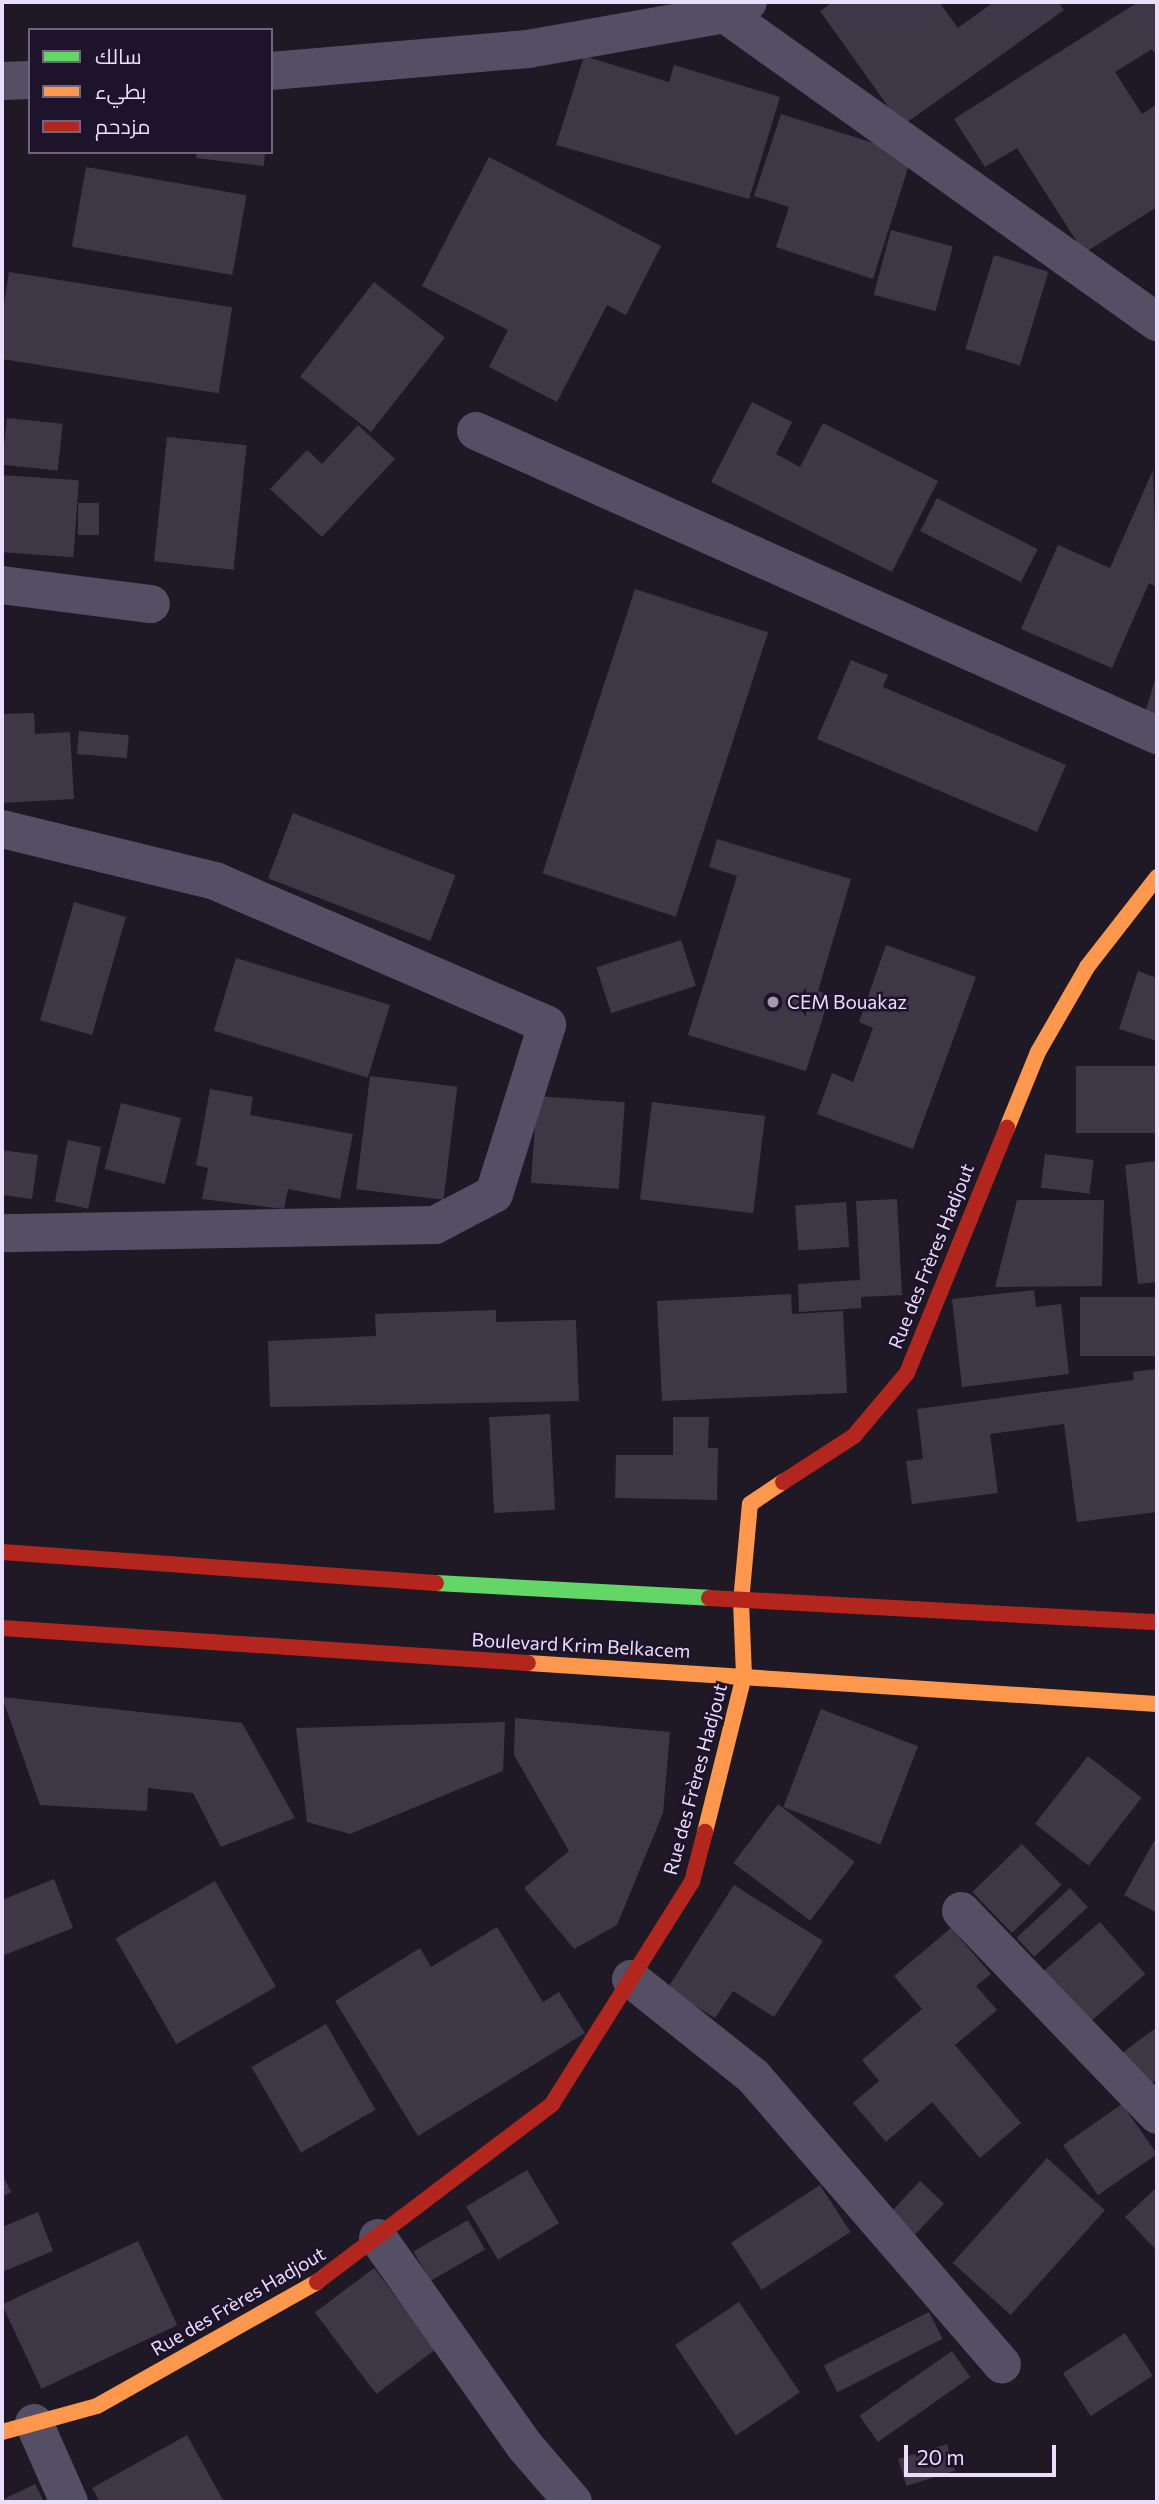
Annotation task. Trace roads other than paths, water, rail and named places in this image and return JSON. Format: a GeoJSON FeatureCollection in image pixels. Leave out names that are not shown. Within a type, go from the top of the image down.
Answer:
{"type":"FeatureCollection","features":[{"type":"Feature","properties":{"kind":"main road","name":"Rue des Frères Hadjout"},"geometry":{"type":"LineString","coordinates":[[18,2428],[97,2406],[326,2277],[552,2104],[692,1882],[744,1676],[741,1602],[750,1503],[854,1436],[907,1373],[1038,1052],[1087,967],[1157,877]]}},
{"type":"Feature","properties":{"kind":"main road"},"geometry":{"type":"LineString","coordinates":[[2,1552],[741,1602],[1157,1622]]}},
{"type":"Feature","properties":{"kind":"main road","name":"Boulevard Krim Belkacem"},"geometry":{"type":"LineString","coordinates":[[2,1628],[1157,1704]]}},
{"type":"Feature","properties":{"kind":"street"},"geometry":{"type":"LineString","coordinates":[[273,71],[528,49],[736,8],[1157,322]]}},
{"type":"Feature","properties":{"kind":"street"},"geometry":{"type":"LineString","coordinates":[[2,81],[28,80]]}},
{"type":"Feature","properties":{"kind":"street"},"geometry":{"type":"LineString","coordinates":[[476,431],[1157,735]]}},
{"type":"Feature","properties":{"kind":"street"},"geometry":{"type":"LineString","coordinates":[[2,585],[151,604]]}},
{"type":"Feature","properties":{"kind":"street"},"geometry":{"type":"LineString","coordinates":[[2,829],[215,881],[547,1025],[494,1194],[435,1225],[2,1233]]}},
{"type":"Feature","properties":{"kind":"street"},"geometry":{"type":"LineString","coordinates":[[961,1911],[1157,2115]]}},
{"type":"Feature","properties":{"kind":"street"},"geometry":{"type":"LineString","coordinates":[[631,1979],[762,2085],[1002,2364]]}},
{"type":"Feature","properties":{"kind":"street"},"geometry":{"type":"LineString","coordinates":[[378,2238],[524,2445],[573,2502]]}},
{"type":"Feature","properties":{"kind":"street"},"geometry":{"type":"LineString","coordinates":[[18,2428],[69,2502]]}},
{"type":"Feature","properties":{"kind":"place","name":"CEM Bouakaz"},"geometry":{"type":"Point","coordinates":[773,1002]}}]}
